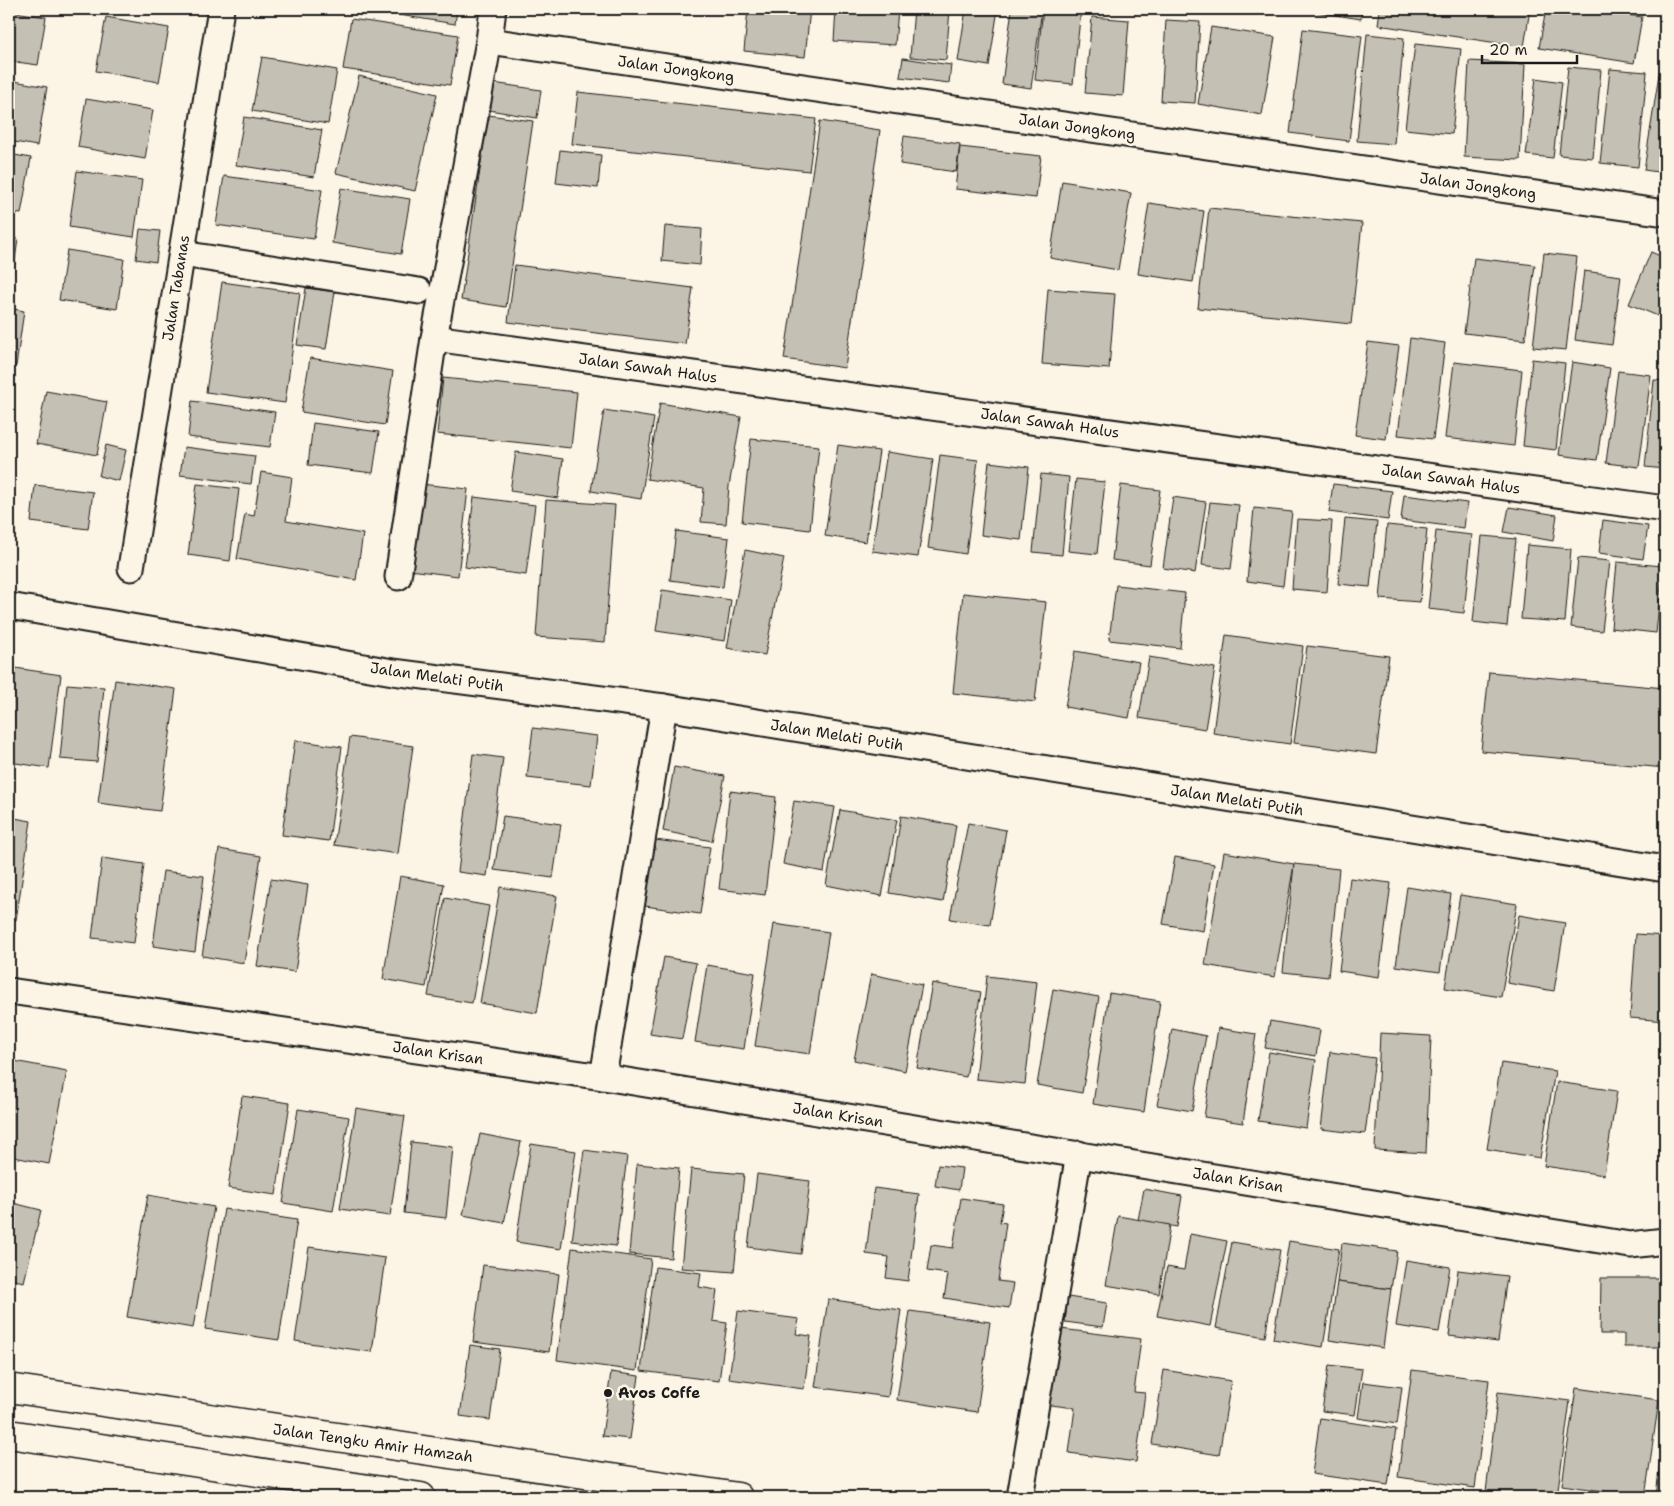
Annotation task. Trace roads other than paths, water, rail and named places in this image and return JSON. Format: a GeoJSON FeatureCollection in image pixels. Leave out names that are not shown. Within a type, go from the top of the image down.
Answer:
{"type":"FeatureCollection","features":[{"type":"Feature","properties":{"kind":"main road","name":"Jalan Tengku Amir Hamzah"},"geometry":{"type":"LineString","coordinates":[[9,1393],[738,1497]]}},
{"type":"Feature","properties":{"kind":"main road"},"geometry":{"type":"LineString","coordinates":[[9,1434],[421,1497]]}},
{"type":"Feature","properties":{"kind":"street","name":"Jalan Tabanas"},"geometry":{"type":"LineString","coordinates":[[131,568],[221,9]]}},
{"type":"Feature","properties":{"kind":"street"},"geometry":{"type":"LineString","coordinates":[[398,577],[434,338],[489,41],[493,9]]}},
{"type":"Feature","properties":{"kind":"street","name":"Jalan Jongkong"},"geometry":{"type":"LineString","coordinates":[[489,41],[1665,213]]}},
{"type":"Feature","properties":{"kind":"street"},"geometry":{"type":"LineString","coordinates":[[182,254],[419,291]]}},
{"type":"Feature","properties":{"kind":"street","name":"Jalan Sawah Halus"},"geometry":{"type":"LineString","coordinates":[[434,338],[1665,509]]}},
{"type":"Feature","properties":{"kind":"street","name":"Jalan Melati Putih"},"geometry":{"type":"LineString","coordinates":[[9,606],[393,672],[664,707],[1665,869]]}},
{"type":"Feature","properties":{"kind":"street"},"geometry":{"type":"LineString","coordinates":[[603,1076],[664,707]]}},
{"type":"Feature","properties":{"kind":"street","name":"Jalan Krisan"},"geometry":{"type":"LineString","coordinates":[[9,991],[603,1076],[1630,1245],[1665,1241]]}},
{"type":"Feature","properties":{"kind":"street"},"geometry":{"type":"LineString","coordinates":[[1020,1497],[1079,1154]]}},
{"type":"Feature","properties":{"kind":"place","name":"Avos Coffe"},"geometry":{"type":"Point","coordinates":[608,1393]}}]}
